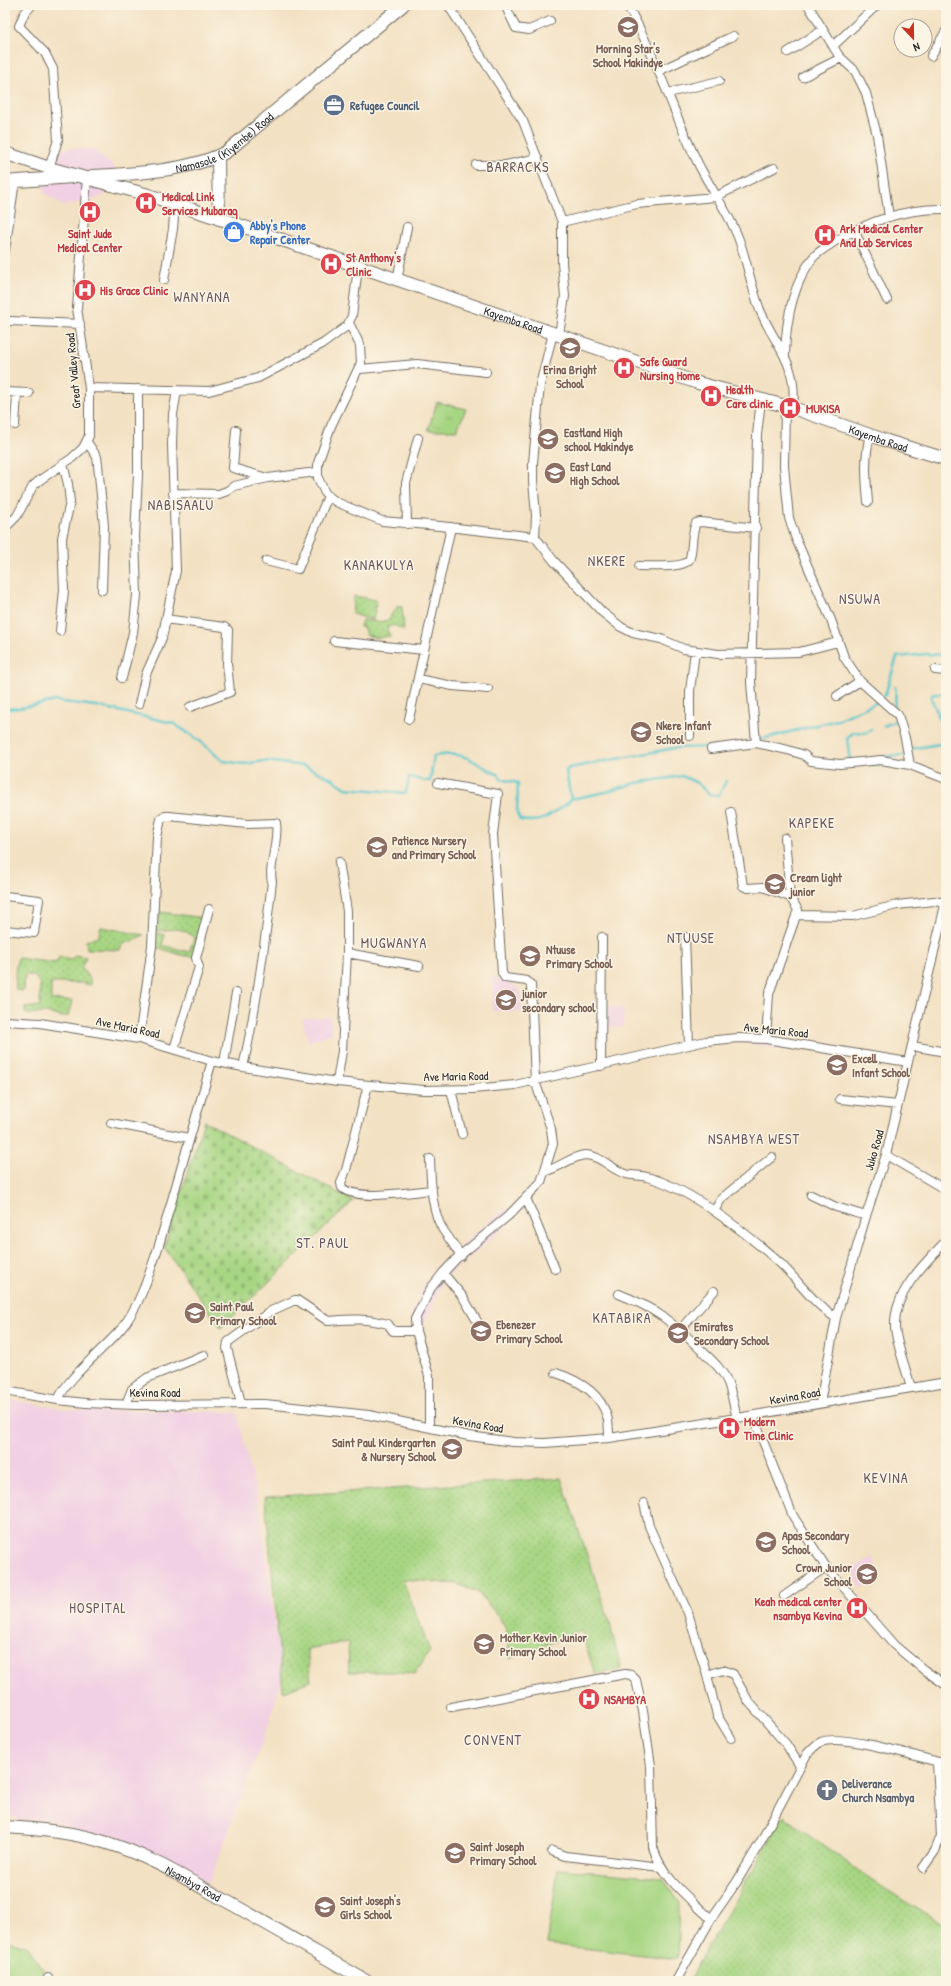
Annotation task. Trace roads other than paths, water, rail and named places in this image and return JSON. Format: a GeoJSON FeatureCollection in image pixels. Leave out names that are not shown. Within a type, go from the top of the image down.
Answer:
{"type":"FeatureCollection","features":[{"type":"Feature","properties":{"kind":"street"},"geometry":{"type":"LineString","coordinates":[[32,5],[24,14],[19,26],[45,53],[53,69],[58,140],[49,168]]}},
{"type":"Feature","properties":{"kind":"street","name":"Namasole (Kiyembe) Road"},"geometry":{"type":"LineString","coordinates":[[10,181],[146,172],[190,164],[218,156],[242,140],[403,5]]}},
{"type":"Feature","properties":{"kind":"street"},"geometry":{"type":"LineString","coordinates":[[448,5],[485,64],[516,108],[538,158],[562,222],[562,263],[566,296],[540,385],[533,463],[536,514],[535,537],[554,561],[602,612],[621,627],[633,633],[661,639],[684,649],[718,654],[799,652],[838,642]]}},
{"type":"Feature","properties":{"kind":"street"},"geometry":{"type":"LineString","coordinates":[[505,5],[516,28],[529,30],[550,21]]}},
{"type":"Feature","properties":{"kind":"street"},"geometry":{"type":"LineString","coordinates":[[627,5],[644,37],[659,71],[694,157],[738,238],[761,311],[785,354],[794,389],[789,407],[784,466],[789,518],[796,539],[831,620],[844,657],[860,681],[898,715],[906,738],[910,765]]}},
{"type":"Feature","properties":{"kind":"street"},"geometry":{"type":"LineString","coordinates":[[808,5],[842,58],[855,71],[870,103],[877,135],[889,217]]}},
{"type":"Feature","properties":{"kind":"street"},"geometry":{"type":"LineString","coordinates":[[834,45],[877,5]]}},
{"type":"Feature","properties":{"kind":"street"},"geometry":{"type":"LineString","coordinates":[[788,52],[823,30]]}},
{"type":"Feature","properties":{"kind":"street"},"geometry":{"type":"LineString","coordinates":[[933,53],[946,31]]}},
{"type":"Feature","properties":{"kind":"street"},"geometry":{"type":"LineString","coordinates":[[659,71],[734,36]]}},
{"type":"Feature","properties":{"kind":"street"},"geometry":{"type":"LineString","coordinates":[[803,77],[842,58]]}},
{"type":"Feature","properties":{"kind":"street"},"geometry":{"type":"LineString","coordinates":[[668,93],[719,81]]}},
{"type":"Feature","properties":{"kind":"street","name":"Kayemba Road"},"geometry":{"type":"LineString","coordinates":[[5,153],[49,168],[175,204],[698,383],[789,407],[946,459]]}},
{"type":"Feature","properties":{"kind":"street"},"geometry":{"type":"LineString","coordinates":[[218,156],[219,219]]}},
{"type":"Feature","properties":{"kind":"street"},"geometry":{"type":"LineString","coordinates":[[476,165],[506,165],[538,158]]}},
{"type":"Feature","properties":{"kind":"street"},"geometry":{"type":"LineString","coordinates":[[562,222],[637,204],[715,197],[774,168]]}},
{"type":"Feature","properties":{"kind":"street","name":"Great Valley Road"},"geometry":{"type":"LineString","coordinates":[[84,177],[77,308],[89,388],[89,436],[87,442]]}},
{"type":"Feature","properties":{"kind":"street"},"geometry":{"type":"LineString","coordinates":[[5,250],[10,181]]}},
{"type":"Feature","properties":{"kind":"street"},"geometry":{"type":"LineString","coordinates":[[164,280],[175,204]]}},
{"type":"Feature","properties":{"kind":"street"},"geometry":{"type":"LineString","coordinates":[[785,354],[786,334],[793,294],[812,258],[823,249],[854,230],[889,217],[920,210],[946,209]]}},
{"type":"Feature","properties":{"kind":"street"},"geometry":{"type":"LineString","coordinates":[[397,281],[407,227]]}},
{"type":"Feature","properties":{"kind":"street"},"geometry":{"type":"LineString","coordinates":[[854,230],[887,300]]}},
{"type":"Feature","properties":{"kind":"street"},"geometry":{"type":"LineString","coordinates":[[358,267],[349,323],[360,345],[360,369],[331,426],[318,464],[317,472],[320,486],[328,496],[336,502],[377,520],[535,537]]}},
{"type":"Feature","properties":{"kind":"street"},"geometry":{"type":"LineString","coordinates":[[10,321],[80,324]]}},
{"type":"Feature","properties":{"kind":"street"},"geometry":{"type":"LineString","coordinates":[[89,388],[209,391],[258,378],[324,343],[349,323]]}},
{"type":"Feature","properties":{"kind":"street"},"geometry":{"type":"LineString","coordinates":[[360,369],[417,364],[486,372]]}},
{"type":"Feature","properties":{"kind":"street"},"geometry":{"type":"LineString","coordinates":[[122,678],[132,633],[136,595],[135,536],[138,475],[138,389]]}},
{"type":"Feature","properties":{"kind":"street"},"geometry":{"type":"LineString","coordinates":[[139,704],[146,674],[162,638],[176,571],[172,430],[177,391]]}},
{"type":"Feature","properties":{"kind":"street"},"geometry":{"type":"LineString","coordinates":[[5,392],[17,394],[29,393]]}},
{"type":"Feature","properties":{"kind":"street"},"geometry":{"type":"LineString","coordinates":[[15,424],[17,394]]}},
{"type":"Feature","properties":{"kind":"street"},"geometry":{"type":"LineString","coordinates":[[756,743],[752,682],[753,568],[756,528],[757,435],[761,400]]}},
{"type":"Feature","properties":{"kind":"street"},"geometry":{"type":"LineString","coordinates":[[236,430],[233,468],[268,478]]}},
{"type":"Feature","properties":{"kind":"street"},"geometry":{"type":"LineString","coordinates":[[868,502],[866,451],[870,435]]}},
{"type":"Feature","properties":{"kind":"street"},"geometry":{"type":"LineString","coordinates":[[407,524],[406,483],[418,438]]}},
{"type":"Feature","properties":{"kind":"street"},"geometry":{"type":"LineString","coordinates":[[5,528],[17,516],[33,486],[72,458],[87,442],[97,457],[98,465],[104,526],[102,590]]}},
{"type":"Feature","properties":{"kind":"street"},"geometry":{"type":"LineString","coordinates":[[60,631],[64,590],[62,538],[70,502],[63,464]]}},
{"type":"Feature","properties":{"kind":"street"},"geometry":{"type":"LineString","coordinates":[[173,493],[219,494],[234,486],[268,478],[317,472]]}},
{"type":"Feature","properties":{"kind":"street"},"geometry":{"type":"LineString","coordinates":[[266,561],[298,569],[328,496]]}},
{"type":"Feature","properties":{"kind":"street"},"geometry":{"type":"LineString","coordinates":[[639,566],[675,566],[686,563],[690,560],[693,530],[696,523],[701,522],[756,528]]}},
{"type":"Feature","properties":{"kind":"street"},"geometry":{"type":"LineString","coordinates":[[409,719],[451,527]]}},
{"type":"Feature","properties":{"kind":"street"},"geometry":{"type":"LineString","coordinates":[[166,619],[224,628],[228,630],[227,664],[230,692],[190,707]]}},
{"type":"Feature","properties":{"kind":"street"},"geometry":{"type":"LineString","coordinates":[[334,641],[424,650]]}},
{"type":"Feature","properties":{"kind":"street"},"geometry":{"type":"LineString","coordinates":[[690,736],[690,691],[695,651]]}},
{"type":"Feature","properties":{"kind":"street"},"geometry":{"type":"LineString","coordinates":[[935,670],[946,671]]}},
{"type":"Feature","properties":{"kind":"street"},"geometry":{"type":"LineString","coordinates":[[418,679],[453,686],[488,690]]}},
{"type":"Feature","properties":{"kind":"street"},"geometry":{"type":"LineString","coordinates":[[836,696],[860,681]]}},
{"type":"Feature","properties":{"kind":"street"},"geometry":{"type":"LineString","coordinates":[[711,749],[756,743],[804,755],[811,761],[840,764],[881,760],[910,765],[946,780]]}},
{"type":"Feature","properties":{"kind":"street"},"geometry":{"type":"LineString","coordinates":[[429,1428],[429,1376],[416,1331],[415,1319],[431,1288],[443,1273],[490,1232],[541,1182],[546,1171],[553,1139],[535,1081],[531,985],[527,981],[505,978],[502,973],[493,834],[498,795],[496,793],[438,783]]}},
{"type":"Feature","properties":{"kind":"street"},"geometry":{"type":"LineString","coordinates":[[731,812],[743,886],[748,888],[763,887],[790,897]]}},
{"type":"Feature","properties":{"kind":"street"},"geometry":{"type":"LineString","coordinates":[[139,1039],[152,946],[157,837],[161,819],[165,816],[169,816],[247,824],[276,823],[276,848],[270,875],[272,881],[266,944],[255,1016],[243,1067]]}},
{"type":"Feature","properties":{"kind":"street"},"geometry":{"type":"LineString","coordinates":[[766,1039],[769,994],[798,908],[790,897],[785,838]]}},
{"type":"Feature","properties":{"kind":"street"},"geometry":{"type":"LineString","coordinates":[[337,1082],[342,1051],[347,953],[347,911],[339,862]]}},
{"type":"Feature","properties":{"kind":"street"},"geometry":{"type":"LineString","coordinates":[[5,896],[39,900],[34,933],[5,930]]}},
{"type":"Feature","properties":{"kind":"street"},"geometry":{"type":"LineString","coordinates":[[796,915],[853,916],[897,905],[934,901],[946,902]]}},
{"type":"Feature","properties":{"kind":"street","name":"Juko Road"},"geometry":{"type":"LineString","coordinates":[[820,1404],[836,1318],[866,1216],[886,1155],[946,902]]}},
{"type":"Feature","properties":{"kind":"street"},"geometry":{"type":"LineString","coordinates":[[174,1050],[199,967],[196,958],[210,909]]}},
{"type":"Feature","properties":{"kind":"street"},"geometry":{"type":"LineString","coordinates":[[601,1066],[602,937]]}},
{"type":"Feature","properties":{"kind":"street"},"geometry":{"type":"LineString","coordinates":[[685,937],[689,1045]]}},
{"type":"Feature","properties":{"kind":"street"},"geometry":{"type":"LineString","coordinates":[[347,953],[419,966]]}},
{"type":"Feature","properties":{"kind":"street"},"geometry":{"type":"LineString","coordinates":[[224,1063],[236,993]]}},
{"type":"Feature","properties":{"kind":"street","name":"Ave Maria Road"},"geometry":{"type":"LineString","coordinates":[[5,1021],[40,1023],[139,1039],[212,1061],[337,1082],[451,1090],[497,1087],[535,1081],[689,1045],[728,1038],[766,1039],[908,1062]]}},
{"type":"Feature","properties":{"kind":"street"},"geometry":{"type":"LineString","coordinates":[[912,1046],[946,1052]]}},
{"type":"Feature","properties":{"kind":"street"},"geometry":{"type":"LineString","coordinates":[[58,1400],[66,1388],[122,1328],[152,1267],[212,1061]]}},
{"type":"Feature","properties":{"kind":"street"},"geometry":{"type":"LineString","coordinates":[[368,1085],[346,1170],[341,1183],[342,1188],[348,1191],[377,1195],[432,1190]]}},
{"type":"Feature","properties":{"kind":"street"},"geometry":{"type":"LineString","coordinates":[[451,1090],[462,1134]]}},
{"type":"Feature","properties":{"kind":"street"},"geometry":{"type":"LineString","coordinates":[[840,1099],[898,1105]]}},
{"type":"Feature","properties":{"kind":"street"},"geometry":{"type":"LineString","coordinates":[[111,1123],[189,1138]]}},
{"type":"Feature","properties":{"kind":"street"},"geometry":{"type":"LineString","coordinates":[[546,1171],[556,1169],[586,1155],[596,1158],[626,1174],[647,1177],[661,1182],[730,1222],[781,1265],[816,1304],[836,1318]]}},
{"type":"Feature","properties":{"kind":"street"},"geometry":{"type":"LineString","coordinates":[[886,1155],[946,1190]]}},
{"type":"Feature","properties":{"kind":"street"},"geometry":{"type":"LineString","coordinates":[[714,1212],[722,1198],[772,1157]]}},
{"type":"Feature","properties":{"kind":"street"},"geometry":{"type":"LineString","coordinates":[[430,1159],[434,1203],[442,1228],[461,1256]]}},
{"type":"Feature","properties":{"kind":"street"},"geometry":{"type":"LineString","coordinates":[[811,1195],[836,1207],[866,1216]]}},
{"type":"Feature","properties":{"kind":"street"},"geometry":{"type":"LineString","coordinates":[[526,1198],[555,1269]]}},
{"type":"Feature","properties":{"kind":"street"},"geometry":{"type":"LineString","coordinates":[[911,1388],[895,1328],[898,1305],[905,1289],[946,1241]]}},
{"type":"Feature","properties":{"kind":"street"},"geometry":{"type":"LineString","coordinates":[[443,1273],[463,1296],[484,1333]]}},
{"type":"Feature","properties":{"kind":"street"},"geometry":{"type":"LineString","coordinates":[[680,1330],[714,1291]]}},
{"type":"Feature","properties":{"kind":"street"},"geometry":{"type":"LineString","coordinates":[[619,1294],[650,1307],[680,1330],[718,1366],[728,1383],[737,1418]]}},
{"type":"Feature","properties":{"kind":"street"},"geometry":{"type":"LineString","coordinates":[[241,1403],[227,1348],[228,1342],[271,1312],[295,1300],[318,1313],[328,1321],[350,1318],[370,1320],[388,1324],[393,1331],[416,1331]]}},
{"type":"Feature","properties":{"kind":"street"},"geometry":{"type":"LineString","coordinates":[[126,1404],[132,1389],[146,1378],[204,1355]]}},
{"type":"Feature","properties":{"kind":"street"},"geometry":{"type":"LineString","coordinates":[[556,1373],[572,1378],[595,1395],[602,1405],[607,1417],[609,1438]]}},
{"type":"Feature","properties":{"kind":"street","name":"Kevina Road"},"geometry":{"type":"LineString","coordinates":[[5,1391],[58,1400],[126,1404],[265,1404],[369,1415],[429,1428],[513,1442],[544,1443],[609,1438],[753,1416],[946,1382]]}},
{"type":"Feature","properties":{"kind":"street"},"geometry":{"type":"LineString","coordinates":[[753,1416],[793,1516],[826,1567],[894,1645],[924,1670],[946,1685]]}},
{"type":"Feature","properties":{"kind":"street"},"geometry":{"type":"LineString","coordinates":[[644,1503],[652,1533],[688,1613],[707,1675],[717,1715],[731,1738]]}},
{"type":"Feature","properties":{"kind":"street"},"geometry":{"type":"LineString","coordinates":[[784,1596],[826,1567]]}},
{"type":"Feature","properties":{"kind":"street"},"geometry":{"type":"LineString","coordinates":[[707,1675],[723,1670],[732,1674],[749,1702],[786,1744],[800,1766]]}},
{"type":"Feature","properties":{"kind":"street"},"geometry":{"type":"LineString","coordinates":[[451,1707],[625,1674],[631,1675],[636,1680],[651,1766],[653,1846],[661,1867],[666,1875],[711,1919]]}},
{"type":"Feature","properties":{"kind":"street"},"geometry":{"type":"LineString","coordinates":[[676,1981],[711,1919],[736,1883],[777,1811],[807,1754],[813,1748],[821,1742],[843,1740],[946,1764]]}},
{"type":"Feature","properties":{"kind":"street"},"geometry":{"type":"LineString","coordinates":[[922,1868],[935,1851],[941,1836],[937,1762]]}},
{"type":"Feature","properties":{"kind":"street","name":"Nsambya Road"},"geometry":{"type":"LineString","coordinates":[[5,1827],[51,1830],[86,1837],[108,1843],[160,1864],[320,1953],[366,1981]]}},
{"type":"Feature","properties":{"kind":"street"},"geometry":{"type":"LineString","coordinates":[[552,1851],[565,1856],[661,1867]]}},
{"type":"Feature","properties":{"kind":"waterway"},"geometry":{"type":"LineString","coordinates":[[882,697],[885,695],[897,657],[928,654],[946,655]]}},
{"type":"Feature","properties":{"kind":"waterway"},"geometry":{"type":"LineString","coordinates":[[895,687],[895,709]]}},
{"type":"Feature","properties":{"kind":"waterway"},"geometry":{"type":"LineString","coordinates":[[946,694],[933,694],[931,698],[946,732]]}},
{"type":"Feature","properties":{"kind":"waterway"},"geometry":{"type":"LineString","coordinates":[[5,709],[20,708],[55,701],[96,706],[173,723],[200,741],[223,761],[244,764],[265,761],[304,766],[331,778],[346,788],[406,793],[409,777],[430,781],[434,756],[462,756],[499,775],[501,779],[518,783],[517,813],[520,820],[528,821],[546,818],[568,803],[571,799],[566,771],[569,768],[675,748],[710,747]]}},
{"type":"Feature","properties":{"kind":"waterway"},"geometry":{"type":"LineString","coordinates":[[758,740],[837,720],[880,701]]}},
{"type":"Feature","properties":{"kind":"waterway"},"geometry":{"type":"LineString","coordinates":[[884,726],[898,720]]}},
{"type":"Feature","properties":{"kind":"waterway"},"geometry":{"type":"LineString","coordinates":[[852,760],[850,760],[847,738],[854,732],[865,733],[871,730]]}},
{"type":"Feature","properties":{"kind":"waterway"},"geometry":{"type":"LineString","coordinates":[[910,751],[915,748],[946,743]]}},
{"type":"Feature","properties":{"kind":"waterway"},"geometry":{"type":"LineString","coordinates":[[881,757],[904,755]]}},
{"type":"Feature","properties":{"kind":"waterway"},"geometry":{"type":"LineString","coordinates":[[872,764],[892,766]]}},
{"type":"Feature","properties":{"kind":"waterway"},"geometry":{"type":"LineString","coordinates":[[571,799],[606,792],[636,783],[682,776],[697,783],[710,795],[719,795],[726,781]]}},
{"type":"Feature","properties":{"kind":"place","name":"Morning Star's School Makindye"},"geometry":{"type":"Point","coordinates":[628,27]}},
{"type":"Feature","properties":{"kind":"place","name":"Refugee Council"},"geometry":{"type":"Point","coordinates":[334,105]}},
{"type":"Feature","properties":{"kind":"place","name":"Medical Link Services Mubaraq"},"geometry":{"type":"Point","coordinates":[146,203]}},
{"type":"Feature","properties":{"kind":"place","name":"Saint Jude Medical Center"},"geometry":{"type":"Point","coordinates":[90,212]}},
{"type":"Feature","properties":{"kind":"place","name":"Abby's Phone Repair Center"},"geometry":{"type":"Point","coordinates":[234,232]}},
{"type":"Feature","properties":{"kind":"place","name":"Ark Medical Center And Lab Services"},"geometry":{"type":"Point","coordinates":[825,235]}},
{"type":"Feature","properties":{"kind":"place","name":"St Anthony's Clinic"},"geometry":{"type":"Point","coordinates":[331,264]}},
{"type":"Feature","properties":{"kind":"place","name":"His Grace Clinic"},"geometry":{"type":"Point","coordinates":[85,290]}},
{"type":"Feature","properties":{"kind":"place","name":"Erina Bright School"},"geometry":{"type":"Point","coordinates":[570,348]}},
{"type":"Feature","properties":{"kind":"place","name":"Safe Guard Nursing Home"},"geometry":{"type":"Point","coordinates":[624,368]}},
{"type":"Feature","properties":{"kind":"place","name":"Health Care clinic"},"geometry":{"type":"Point","coordinates":[711,396]}},
{"type":"Feature","properties":{"kind":"place","name":"MUKISA"},"geometry":{"type":"Point","coordinates":[790,408]}},
{"type":"Feature","properties":{"kind":"place","name":"Eastland High school Makindye"},"geometry":{"type":"Point","coordinates":[548,439]}},
{"type":"Feature","properties":{"kind":"place","name":"East Land High School"},"geometry":{"type":"Point","coordinates":[555,473]}},
{"type":"Feature","properties":{"kind":"place","name":"Nkere Infant School"},"geometry":{"type":"Point","coordinates":[641,732]}},
{"type":"Feature","properties":{"kind":"place","name":"Patience Nursery and Primary School"},"geometry":{"type":"Point","coordinates":[377,847]}},
{"type":"Feature","properties":{"kind":"place","name":"Cream light junior"},"geometry":{"type":"Point","coordinates":[775,884]}},
{"type":"Feature","properties":{"kind":"place","name":"Ntuuse Primary School"},"geometry":{"type":"Point","coordinates":[530,956]}},
{"type":"Feature","properties":{"kind":"place","name":"junior secondary school"},"geometry":{"type":"Point","coordinates":[506,1000]}},
{"type":"Feature","properties":{"kind":"place","name":"Excell Infant School"},"geometry":{"type":"Point","coordinates":[837,1065]}},
{"type":"Feature","properties":{"kind":"place","name":"Saint Paul Primary School"},"geometry":{"type":"Point","coordinates":[195,1313]}},
{"type":"Feature","properties":{"kind":"place","name":"Ebenezer Primary School"},"geometry":{"type":"Point","coordinates":[481,1331]}},
{"type":"Feature","properties":{"kind":"place","name":"Emirates Secondary School"},"geometry":{"type":"Point","coordinates":[678,1333]}},
{"type":"Feature","properties":{"kind":"place","name":"Modern Time Clinic"},"geometry":{"type":"Point","coordinates":[729,1428]}},
{"type":"Feature","properties":{"kind":"place","name":"Saint Paul Kindergarten & Nursery School"},"geometry":{"type":"Point","coordinates":[452,1449]}},
{"type":"Feature","properties":{"kind":"place","name":"Apas Secondary School"},"geometry":{"type":"Point","coordinates":[766,1542]}},
{"type":"Feature","properties":{"kind":"place","name":"Crown Junior School"},"geometry":{"type":"Point","coordinates":[867,1574]}},
{"type":"Feature","properties":{"kind":"place","name":"Keah medical center nsambya Kevina"},"geometry":{"type":"Point","coordinates":[857,1608]}},
{"type":"Feature","properties":{"kind":"place","name":"Mother Kevin Junior Primary School"},"geometry":{"type":"Point","coordinates":[484,1644]}},
{"type":"Feature","properties":{"kind":"place","name":"NSAMBYA"},"geometry":{"type":"Point","coordinates":[589,1699]}},
{"type":"Feature","properties":{"kind":"place","name":"Deliverance Church Nsambya"},"geometry":{"type":"Point","coordinates":[827,1790]}},
{"type":"Feature","properties":{"kind":"place","name":"Saint Joseph Primary School"},"geometry":{"type":"Point","coordinates":[455,1853]}},
{"type":"Feature","properties":{"kind":"place","name":"Saint Joseph's Girls School"},"geometry":{"type":"Point","coordinates":[325,1907]}},
{"type":"Feature","properties":{"kind":"district","name":"BARRACKS"},"geometry":{"type":"Point","coordinates":[518,166]}},
{"type":"Feature","properties":{"kind":"district","name":"WANYANA"},"geometry":{"type":"Point","coordinates":[202,296]}},
{"type":"Feature","properties":{"kind":"district","name":"NABISAALU"},"geometry":{"type":"Point","coordinates":[181,504]}},
{"type":"Feature","properties":{"kind":"district","name":"NKERE"},"geometry":{"type":"Point","coordinates":[607,560]}},
{"type":"Feature","properties":{"kind":"district","name":"KANAKULYA"},"geometry":{"type":"Point","coordinates":[379,564]}},
{"type":"Feature","properties":{"kind":"district","name":"NSUWA"},"geometry":{"type":"Point","coordinates":[860,598]}},
{"type":"Feature","properties":{"kind":"district","name":"KAPEKE"},"geometry":{"type":"Point","coordinates":[812,822]}},
{"type":"Feature","properties":{"kind":"district","name":"NTUUSE"},"geometry":{"type":"Point","coordinates":[691,937]}},
{"type":"Feature","properties":{"kind":"district","name":"MUGWANYA"},"geometry":{"type":"Point","coordinates":[394,942]}},
{"type":"Feature","properties":{"kind":"district","name":"NSAMBYA WEST"},"geometry":{"type":"Point","coordinates":[754,1138]}},
{"type":"Feature","properties":{"kind":"district","name":"ST. PAUL"},"geometry":{"type":"Point","coordinates":[323,1242]}},
{"type":"Feature","properties":{"kind":"district","name":"KATABIRA"},"geometry":{"type":"Point","coordinates":[622,1317]}},
{"type":"Feature","properties":{"kind":"district","name":"KEVINA"},"geometry":{"type":"Point","coordinates":[886,1477]}},
{"type":"Feature","properties":{"kind":"district","name":"HOSPITAL"},"geometry":{"type":"Point","coordinates":[98,1607]}},
{"type":"Feature","properties":{"kind":"district","name":"CONVENT"},"geometry":{"type":"Point","coordinates":[493,1739]}}]}
